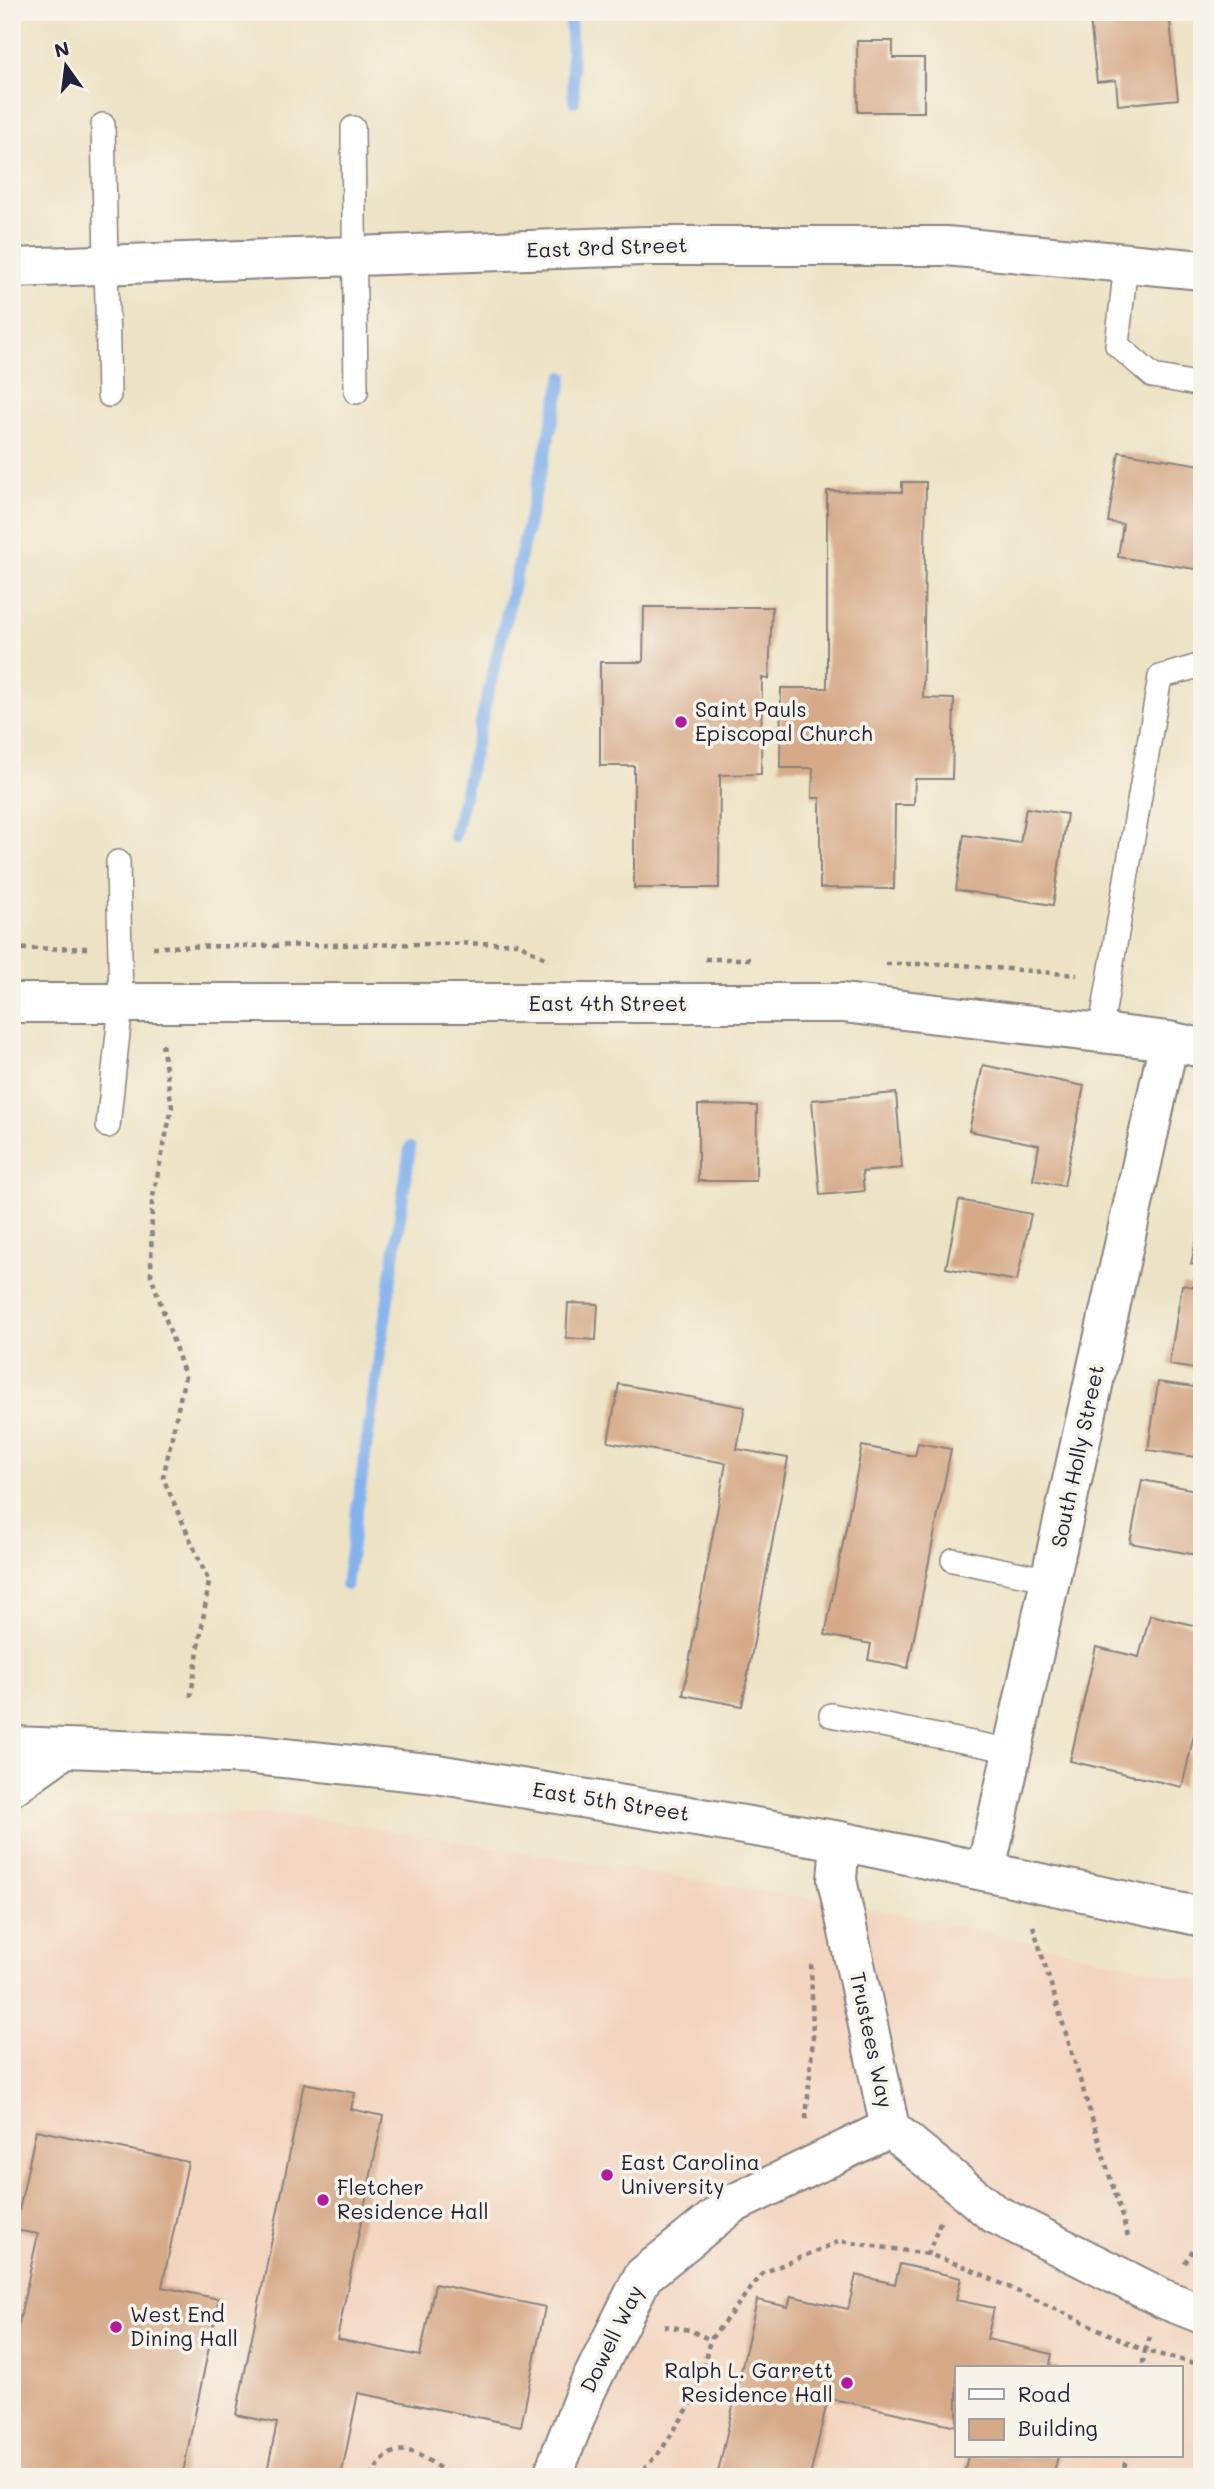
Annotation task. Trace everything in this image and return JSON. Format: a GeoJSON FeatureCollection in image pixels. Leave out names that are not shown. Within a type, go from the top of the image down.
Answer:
{"type":"FeatureCollection","features":[{"type":"Feature","properties":{"kind":"street","name":"East 3rd Street"},"geometry":{"type":"LineString","coordinates":[[12,268],[644,246],[946,246],[1202,270]]}},
{"type":"Feature","properties":{"kind":"street","name":"East 4th Street"},"geometry":{"type":"LineString","coordinates":[[12,1003],[119,1022],[843,1003],[1185,1045]]}},
{"type":"Feature","properties":{"kind":"street","name":"South Holly Street"},"geometry":{"type":"LineString","coordinates":[[986,1870],[1051,1580],[1185,1045]]}},
{"type":"Feature","properties":{"kind":"street","name":"East 5th Street"},"geometry":{"type":"LineString","coordinates":[[12,1746],[255,1755],[437,1774],[840,1840],[1202,1917]]}},
{"type":"Feature","properties":{"kind":"street"},"geometry":{"type":"LineString","coordinates":[[12,1786],[65,1748]]}},
{"type":"Feature","properties":{"kind":"street","name":"Trustees Way"},"geometry":{"type":"LineString","coordinates":[[840,1840],[837,1880],[890,2128],[993,2213],[1164,2299],[1202,2314]]}},
{"type":"Feature","properties":{"kind":"street","name":"Dowell Way"},"geometry":{"type":"LineString","coordinates":[[552,2477],[586,2391],[643,2276],[731,2206],[890,2128]]}},
{"type":"Feature","properties":{"kind":"lane"},"geometry":{"type":"LineString","coordinates":[[103,125],[109,395]]}},
{"type":"Feature","properties":{"kind":"lane"},"geometry":{"type":"LineString","coordinates":[[353,128],[356,392]]}},
{"type":"Feature","properties":{"kind":"lane"},"geometry":{"type":"LineString","coordinates":[[1126,264],[1117,345],[1153,376],[1202,385]]}},
{"type":"Feature","properties":{"kind":"lane"},"geometry":{"type":"LineString","coordinates":[[1100,1034],[1160,677],[1202,665]]}},
{"type":"Feature","properties":{"kind":"lane"},"geometry":{"type":"LineString","coordinates":[[108,1126],[119,1022],[118,862]]}},
{"type":"Feature","properties":{"kind":"lane"},"geometry":{"type":"LineString","coordinates":[[953,1560],[1051,1580]]}},
{"type":"Feature","properties":{"kind":"lane"},"geometry":{"type":"LineString","coordinates":[[831,1715],[1013,1751]]}},
{"type":"Feature","properties":{"kind":"path"},"geometry":{"type":"LineString","coordinates":[[12,949],[517,943],[554,963]]}},
{"type":"Feature","properties":{"kind":"path"},"geometry":{"type":"LineString","coordinates":[[692,959],[761,959]]}},
{"type":"Feature","properties":{"kind":"path"},"geometry":{"type":"LineString","coordinates":[[882,964],[950,964],[1078,975]]}},
{"type":"Feature","properties":{"kind":"path"},"geometry":{"type":"LineString","coordinates":[[119,1022],[160,1037],[172,1107],[152,1201],[151,1275],[185,1376],[163,1478],[209,1582],[190,1700]]}},
{"type":"Feature","properties":{"kind":"path"},"geometry":{"type":"LineString","coordinates":[[1033,1926],[1129,2238]]}},
{"type":"Feature","properties":{"kind":"path"},"geometry":{"type":"LineString","coordinates":[[806,2119],[813,2037],[810,1953]]}},
{"type":"Feature","properties":{"kind":"path"},"geometry":{"type":"LineString","coordinates":[[928,2254],[955,2182]]}},
{"type":"Feature","properties":{"kind":"path"},"geometry":{"type":"LineString","coordinates":[[637,2477],[662,2449],[696,2396],[710,2340],[763,2273],[840,2241],[928,2254],[968,2268],[1145,2351],[1142,2366]]}},
{"type":"Feature","properties":{"kind":"path"},"geometry":{"type":"LineString","coordinates":[[371,2477],[379,2461],[396,2450],[413,2450],[452,2477]]}},
{"type":"Feature","properties":{"kind":"path"},"geometry":{"type":"LineString","coordinates":[[1123,2477],[1126,2458]]}},
{"type":"Feature","properties":{"kind":"shaded area","name":"East Carolina University"},"geometry":{"type":"Polygon","coordinates":[[[69,1813],[288,1814],[893,1912],[1202,1981],[1202,2477],[12,2477],[12,1834],[39,1821],[69,1813]]]}},
{"type":"Feature","properties":{"kind":"building"},"geometry":{"type":"Polygon","coordinates":[[[1089,12],[1169,12],[1178,99],[1118,105],[1116,80],[1097,82],[1089,12]]]}},
{"type":"Feature","properties":{"kind":"building"},"geometry":{"type":"Polygon","coordinates":[[[857,41],[893,41],[893,58],[924,58],[924,112],[858,112],[857,41]]]}},
{"type":"Feature","properties":{"kind":"building"},"geometry":{"type":"Polygon","coordinates":[[[1119,452],[1202,465],[1202,570],[1118,557],[1123,524],[1108,522],[1119,452]]]}},
{"type":"Feature","properties":{"kind":"building"},"geometry":{"type":"Polygon","coordinates":[[[902,482],[926,482],[923,698],[954,699],[952,779],[915,779],[914,805],[895,805],[894,889],[820,888],[820,798],[812,798],[813,768],[780,768],[781,688],[827,688],[827,491],[902,492],[902,482]]]}},
{"type":"Feature","properties":{"kind":"building","name":"Saint Pauls Episcopal Church"},"geometry":{"type":"Polygon","coordinates":[[[644,607],[772,607],[769,679],[762,678],[761,774],[720,775],[719,888],[634,888],[634,766],[600,766],[600,662],[643,662],[644,607]]]}},
{"type":"Feature","properties":{"kind":"building"},"geometry":{"type":"Polygon","coordinates":[[[1026,808],[1067,814],[1053,905],[956,890],[964,835],[1020,843],[1026,808]]]}},
{"type":"Feature","properties":{"kind":"building"},"geometry":{"type":"Polygon","coordinates":[[[983,1065],[1084,1086],[1064,1186],[1033,1180],[1039,1145],[969,1131],[983,1065]]]}},
{"type":"Feature","properties":{"kind":"building"},"geometry":{"type":"Polygon","coordinates":[[[896,1093],[902,1168],[862,1172],[864,1191],[820,1195],[812,1100],[896,1093]]]}},
{"type":"Feature","properties":{"kind":"building"},"geometry":{"type":"Polygon","coordinates":[[[698,1105],[757,1106],[756,1181],[698,1181],[698,1105]]]}},
{"type":"Feature","properties":{"kind":"building"},"geometry":{"type":"Polygon","coordinates":[[[959,1200],[1031,1214],[1017,1281],[946,1268],[959,1200]]]}},
{"type":"Feature","properties":{"kind":"building"},"geometry":{"type":"Polygon","coordinates":[[[1202,1220],[1202,1266],[1191,1264],[1202,1220]]]}},
{"type":"Feature","properties":{"kind":"building"},"geometry":{"type":"Polygon","coordinates":[[[1182,1285],[1202,1288],[1202,1370],[1169,1365],[1182,1285]]]}},
{"type":"Feature","properties":{"kind":"building"},"geometry":{"type":"Polygon","coordinates":[[[568,1303],[598,1304],[596,1340],[566,1338],[568,1303]]]}},
{"type":"Feature","properties":{"kind":"building"},"geometry":{"type":"Polygon","coordinates":[[[1158,1382],[1202,1388],[1202,1458],[1148,1450],[1158,1382]]]}},
{"type":"Feature","properties":{"kind":"building"},"geometry":{"type":"Polygon","coordinates":[[[619,1384],[745,1407],[737,1449],[788,1458],[742,1706],[683,1695],[726,1463],[608,1442],[619,1384]]]}},
{"type":"Feature","properties":{"kind":"building"},"geometry":{"type":"Polygon","coordinates":[[[918,1443],[951,1449],[908,1668],[868,1660],[871,1644],[825,1635],[862,1446],[915,1456],[918,1443]]]}},
{"type":"Feature","properties":{"kind":"building"},"geometry":{"type":"Polygon","coordinates":[[[1142,1480],[1202,1491],[1202,1556],[1130,1543],[1142,1480]]]}},
{"type":"Feature","properties":{"kind":"building"},"geometry":{"type":"Polygon","coordinates":[[[1150,1615],[1202,1627],[1202,1700],[1182,1787],[1070,1761],[1096,1647],[1139,1657],[1150,1615]]]}},
{"type":"Feature","properties":{"kind":"building","name":"Fletcher Residence Hall"},"geometry":{"type":"Polygon","coordinates":[[[304,2083],[355,2093],[351,2109],[383,2116],[337,2339],[420,2356],[435,2284],[545,2307],[521,2426],[358,2393],[341,2477],[266,2477],[277,2423],[236,2415],[304,2083]]]}},
{"type":"Feature","properties":{"kind":"building","name":"West End Dining Hall"},"geometry":{"type":"Polygon","coordinates":[[[36,2130],[188,2162],[162,2287],[219,2299],[182,2477],[12,2477],[12,2355],[38,2234],[15,2230],[36,2130]]]}},
{"type":"Feature","properties":{"kind":"building","name":"Ralph L. Garrett Residence Hall"},"geometry":{"type":"Polygon","coordinates":[[[900,2264],[961,2278],[956,2300],[994,2308],[987,2339],[1052,2354],[1050,2365],[1053,2366],[955,2366],[955,2426],[828,2398],[810,2477],[717,2477],[757,2300],[788,2307],[791,2296],[848,2309],[856,2275],[895,2284],[900,2264]]]}},
{"type":"Feature","properties":{"kind":"building"},"geometry":{"type":"Polygon","coordinates":[[[968,2458],[1058,2458],[1053,2477],[963,2477],[968,2458]]]}},
{"type":"Feature","properties":{"kind":"waterway"},"geometry":{"type":"LineString","coordinates":[[570,12],[574,101]]}},
{"type":"Feature","properties":{"kind":"waterway"},"geometry":{"type":"LineString","coordinates":[[454,837],[563,377]]}},
{"type":"Feature","properties":{"kind":"waterway"},"geometry":{"type":"LineString","coordinates":[[346,1585],[410,1148]]}},
{"type":"Feature","properties":{"kind":"place","name":"Saint Pauls Episcopal Church"},"geometry":{"type":"Point","coordinates":[681,722]}},
{"type":"Feature","properties":{"kind":"place","name":"East Carolina University"},"geometry":{"type":"Point","coordinates":[607,2175]}},
{"type":"Feature","properties":{"kind":"place","name":"Fletcher Residence Hall"},"geometry":{"type":"Point","coordinates":[323,2200]}},
{"type":"Feature","properties":{"kind":"place","name":"West End Dining Hall"},"geometry":{"type":"Point","coordinates":[116,2327]}},
{"type":"Feature","properties":{"kind":"place","name":"Ralph L. Garrett Residence Hall"},"geometry":{"type":"Point","coordinates":[847,2383]}}]}
